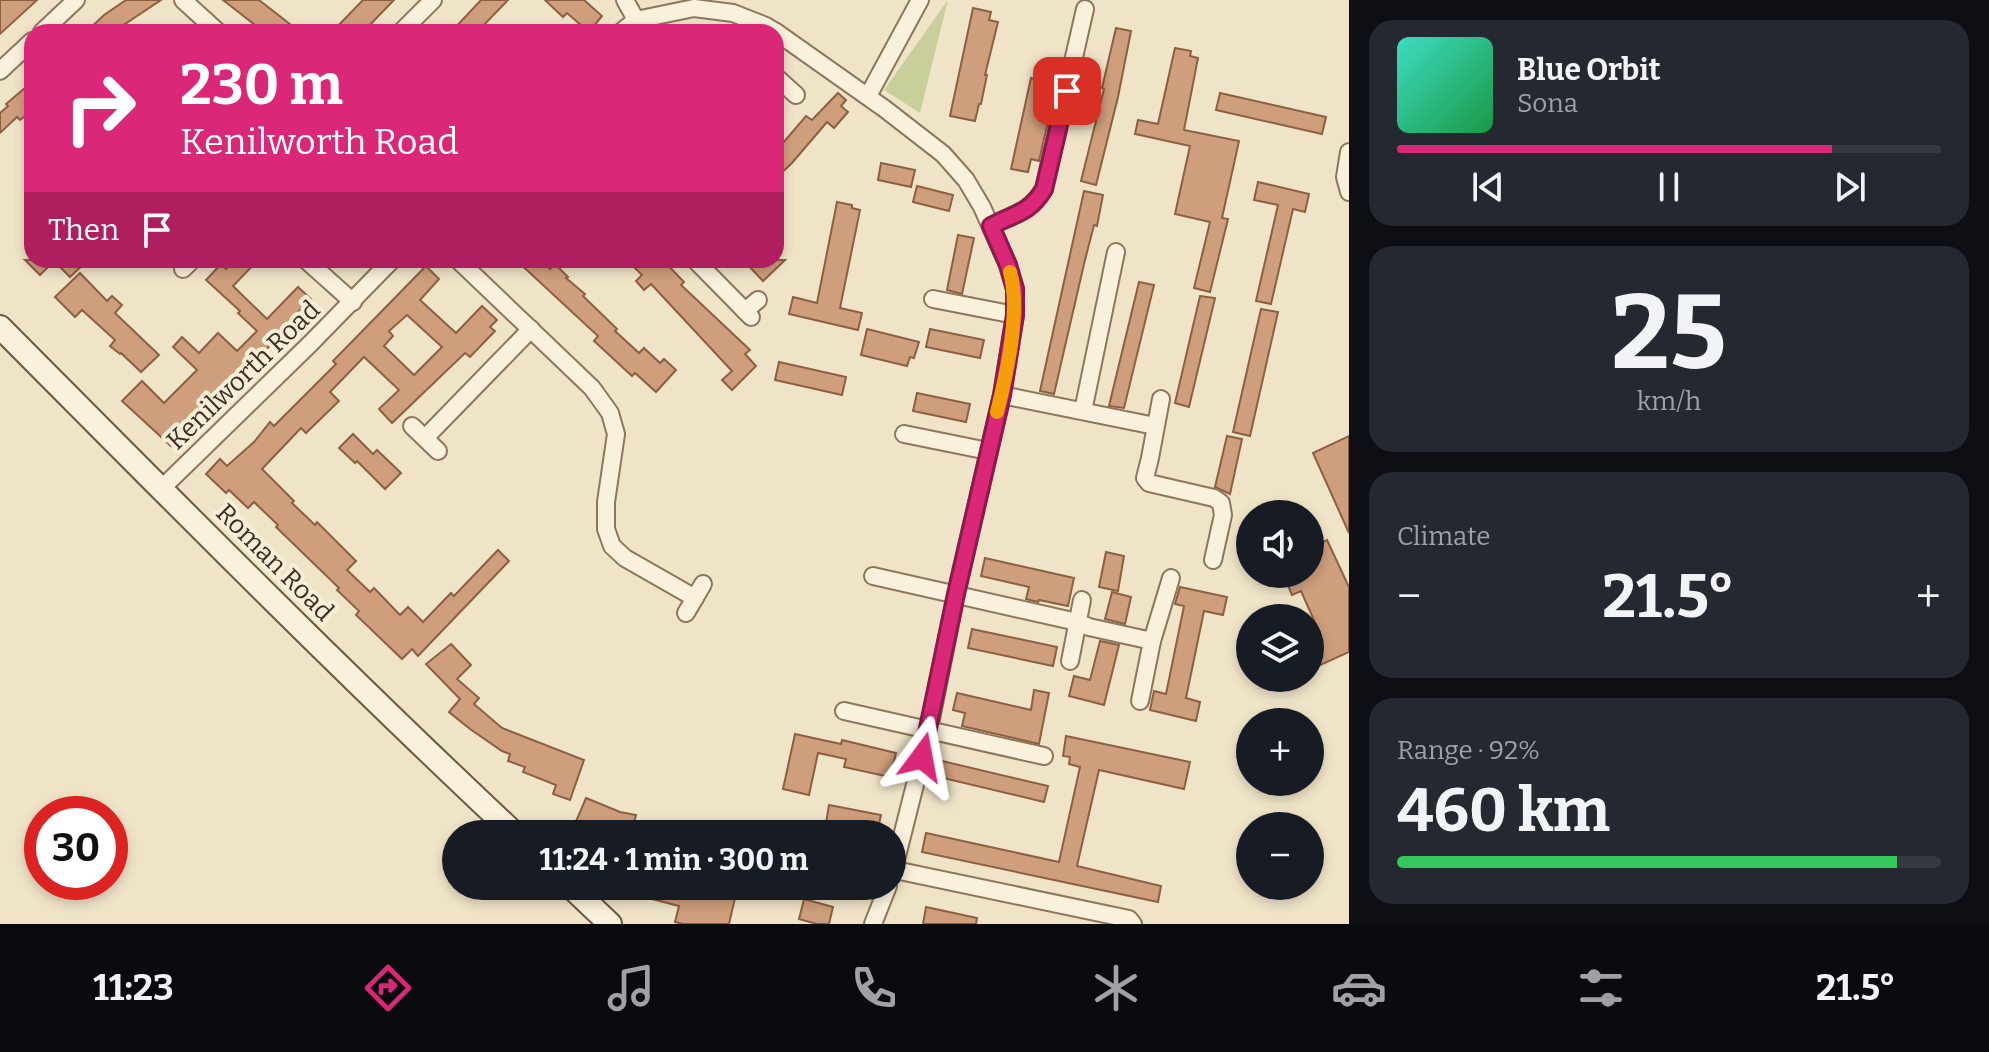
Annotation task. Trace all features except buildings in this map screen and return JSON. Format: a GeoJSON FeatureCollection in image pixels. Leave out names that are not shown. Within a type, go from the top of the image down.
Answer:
{"type":"FeatureCollection","features":[{"type":"Feature","properties":{"kind":"street"},"geometry":{"type":"LineString","coordinates":[[50,24],[76,0]]}},
{"type":"Feature","properties":{"kind":"street"},"geometry":{"type":"LineString","coordinates":[[409,24],[433,0]]}},
{"type":"Feature","properties":{"kind":"street"},"geometry":{"type":"LineString","coordinates":[[625,0],[636,20]]}},
{"type":"Feature","properties":{"kind":"street"},"geometry":{"type":"LineString","coordinates":[[868,96],[920,0]]}},
{"type":"Feature","properties":{"kind":"street"},"geometry":{"type":"LineString","coordinates":[[187,1],[210,24]]}},
{"type":"Feature","properties":{"kind":"street"},"geometry":{"type":"LineString","coordinates":[[631,24],[636,20],[694,8],[733,13],[761,24]]}},
{"type":"Feature","properties":{"kind":"street"},"geometry":{"type":"LineString","coordinates":[[991,226],[1024,211],[1036,202],[1044,189],[1085,9]]}},
{"type":"Feature","properties":{"kind":"street"},"geometry":{"type":"LineString","coordinates":[[784,38],[868,96],[943,154],[966,180],[991,226],[1015,289],[1015,315],[1002,395],[906,822]]}},
{"type":"Feature","properties":{"kind":"street"},"geometry":{"type":"LineString","coordinates":[[0,71],[24,48]]}},
{"type":"Feature","properties":{"kind":"street"},"geometry":{"type":"LineString","coordinates":[[784,86],[796,95]]}},
{"type":"Feature","properties":{"kind":"street"},"geometry":{"type":"LineString","coordinates":[[1349,152],[1345,177],[1349,192]]}},
{"type":"Feature","properties":{"kind":"street"},"geometry":{"type":"LineString","coordinates":[[1083,411],[1116,252]]}},
{"type":"Feature","properties":{"kind":"street"},"geometry":{"type":"LineString","coordinates":[[315,268],[353,302]]}},
{"type":"Feature","properties":{"kind":"street","name":"Kenilworth Road"},"geometry":{"type":"LineString","coordinates":[[161,489],[385,268]]}},
{"type":"Feature","properties":{"kind":"street"},"geometry":{"type":"LineString","coordinates":[[466,268],[592,388],[610,413],[616,434],[606,502],[606,529],[612,546],[625,558],[699,591],[686,613]]}},
{"type":"Feature","properties":{"kind":"street"},"geometry":{"type":"LineString","coordinates":[[704,268],[751,310]]}},
{"type":"Feature","properties":{"kind":"street"},"geometry":{"type":"LineString","coordinates":[[933,299],[1015,315]]}},
{"type":"Feature","properties":{"kind":"street","name":"Roman Road"},"geometry":{"type":"LineString","coordinates":[[0,327],[161,489],[500,820]]}},
{"type":"Feature","properties":{"kind":"street"},"geometry":{"type":"LineString","coordinates":[[425,438],[531,329]]}},
{"type":"Feature","properties":{"kind":"street"},"geometry":{"type":"LineString","coordinates":[[1002,395],[1155,426]]}},
{"type":"Feature","properties":{"kind":"street"},"geometry":{"type":"LineString","coordinates":[[1161,399],[1145,478],[1149,483],[1214,498],[1221,503],[1223,515],[1213,560]]}},
{"type":"Feature","properties":{"kind":"street"},"geometry":{"type":"LineString","coordinates":[[412,426],[438,451]]}},
{"type":"Feature","properties":{"kind":"street"},"geometry":{"type":"LineString","coordinates":[[904,434],[988,451]]}},
{"type":"Feature","properties":{"kind":"street"},"geometry":{"type":"LineString","coordinates":[[873,576],[1152,641]]}},
{"type":"Feature","properties":{"kind":"street"},"geometry":{"type":"LineString","coordinates":[[1140,701],[1152,641],[1171,578]]}},
{"type":"Feature","properties":{"kind":"street"},"geometry":{"type":"LineString","coordinates":[[1070,661],[1082,600]]}},
{"type":"Feature","properties":{"kind":"street"},"geometry":{"type":"LineString","coordinates":[[844,711],[1044,756]]}},
{"type":"Feature","properties":{"kind":"street"},"geometry":{"type":"LineString","coordinates":[[906,880],[1129,919],[1133,924]]}},
{"type":"Feature","properties":{"kind":"street"},"geometry":{"type":"LineString","coordinates":[[585,900],[610,924]]}},
{"type":"Feature","properties":{"kind":"street"},"geometry":{"type":"LineString","coordinates":[[873,924],[883,900]]}},
{"type":"Feature","properties":{"kind":"green space"},"geometry":{"type":"Polygon","coordinates":[[[948,0],[920,113],[884,90],[948,0]]]}},
{"type":"Feature","properties":{"kind":"slow traffic"},"geometry":{"type":"LineString","coordinates":[[997,412],[1015,315],[1015,289],[1010,272]]}},
{"type":"Feature","properties":{"kind":"route"},"geometry":{"type":"LineString","coordinates":[[922,757],[1002,395],[1015,315],[1015,289],[991,226],[1024,211],[1036,202],[1044,189],[1067,91]]}}]}
